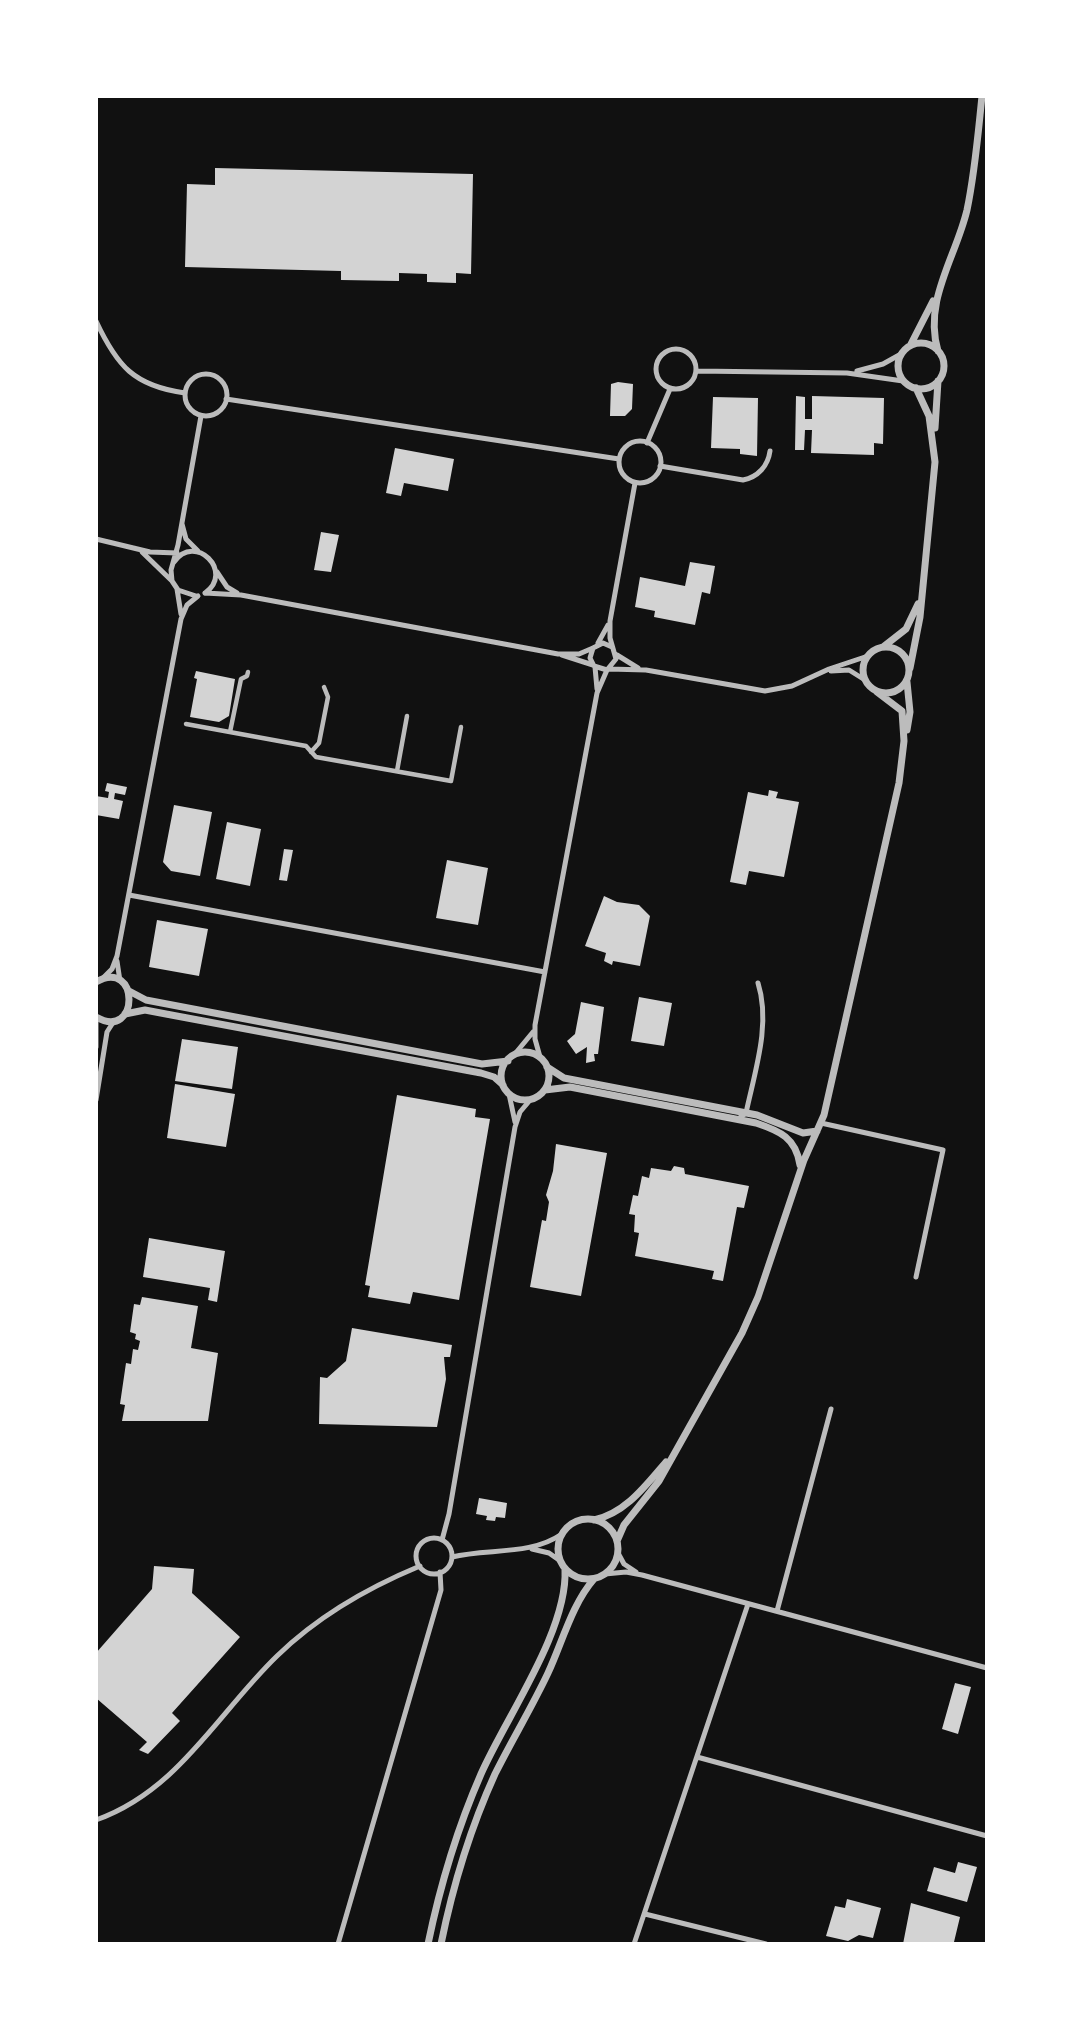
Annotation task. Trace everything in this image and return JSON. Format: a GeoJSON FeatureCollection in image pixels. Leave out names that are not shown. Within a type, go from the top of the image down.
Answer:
{"type":"FeatureCollection","features":[{"type":"Feature","properties":{"kind":"street"},"geometry":{"type":"LineString","coordinates":[[847,373],[876,366],[901,354],[919,333],[938,293],[966,213],[982,96]]}},
{"type":"Feature","properties":{"kind":"street"},"geometry":{"type":"LineString","coordinates":[[617,1541],[624,1526],[659,1481],[753,1310],[801,1168],[821,1124],[895,806],[904,741],[910,717],[907,681],[934,488],[934,436],[938,381],[944,365],[938,351],[934,330],[938,293]]}},
{"type":"Feature","properties":{"kind":"street"},"geometry":{"type":"LineString","coordinates":[[96,321],[114,356],[133,375],[158,388],[185,393]]}},
{"type":"Feature","properties":{"kind":"street"},"geometry":{"type":"LineString","coordinates":[[909,346],[926,343],[938,351]]}},
{"type":"Feature","properties":{"kind":"street"},"geometry":{"type":"LineString","coordinates":[[675,349],[686,351],[693,358],[697,371],[688,387],[680,390],[670,389],[661,383],[656,374],[657,362],[665,352],[675,349]]}},
{"type":"Feature","properties":{"kind":"street"},"geometry":{"type":"LineString","coordinates":[[901,354],[897,366],[903,381]]}},
{"type":"Feature","properties":{"kind":"street"},"geometry":{"type":"LineString","coordinates":[[697,371],[847,373],[886,376],[916,388],[928,388],[938,381]]}},
{"type":"Feature","properties":{"kind":"street"},"geometry":{"type":"LineString","coordinates":[[208,375],[222,382],[226,399],[218,412],[201,416],[188,406],[185,393],[195,377],[208,375]]}},
{"type":"Feature","properties":{"kind":"street"},"geometry":{"type":"LineString","coordinates":[[916,388],[927,410],[934,436]]}},
{"type":"Feature","properties":{"kind":"street"},"geometry":{"type":"LineString","coordinates":[[647,443],[670,389]]}},
{"type":"Feature","properties":{"kind":"street"},"geometry":{"type":"LineString","coordinates":[[226,399],[619,459]]}},
{"type":"Feature","properties":{"kind":"street"},"geometry":{"type":"LineString","coordinates":[[172,581],[201,416]]}},
{"type":"Feature","properties":{"kind":"street"},"geometry":{"type":"LineString","coordinates":[[647,443],[658,452],[660,466],[651,479],[635,483],[622,473],[619,459],[623,450],[630,444],[647,443]]}},
{"type":"Feature","properties":{"kind":"street"},"geometry":{"type":"LineString","coordinates":[[660,466],[743,480],[756,475],[762,469],[770,451]]}},
{"type":"Feature","properties":{"kind":"street"},"geometry":{"type":"LineString","coordinates":[[635,483],[610,621],[612,646],[617,655],[627,663],[646,670]]}},
{"type":"Feature","properties":{"kind":"street"},"geometry":{"type":"LineString","coordinates":[[182,520],[186,539],[198,551],[210,558],[227,587],[241,595]]}},
{"type":"Feature","properties":{"kind":"street"},"geometry":{"type":"LineString","coordinates":[[96,539],[138,550],[176,553],[198,551]]}},
{"type":"Feature","properties":{"kind":"street"},"geometry":{"type":"LineString","coordinates":[[138,550],[152,560],[177,589],[181,619]]}},
{"type":"Feature","properties":{"kind":"street"},"geometry":{"type":"LineString","coordinates":[[174,562],[185,552]]}},
{"type":"Feature","properties":{"kind":"street"},"geometry":{"type":"LineString","coordinates":[[99,980],[112,969],[117,956],[181,619],[187,605],[214,584],[216,571]]}},
{"type":"Feature","properties":{"kind":"street"},"geometry":{"type":"LineString","coordinates":[[177,589],[188,596],[198,596]]}},
{"type":"Feature","properties":{"kind":"street"},"geometry":{"type":"LineString","coordinates":[[205,593],[241,595],[558,654],[608,669],[646,670],[760,691],[781,690],[868,656],[883,647],[899,636],[909,624],[921,593]]}},
{"type":"Feature","properties":{"kind":"street"},"geometry":{"type":"LineString","coordinates":[[597,693],[594,666],[590,658],[610,621]]}},
{"type":"Feature","properties":{"kind":"street"},"geometry":{"type":"LineString","coordinates":[[558,654],[579,654],[605,643],[612,646]]}},
{"type":"Feature","properties":{"kind":"street"},"geometry":{"type":"LineString","coordinates":[[883,647],[900,651],[906,657],[910,668]]}},
{"type":"Feature","properties":{"kind":"street"},"geometry":{"type":"LineString","coordinates":[[617,655],[615,663],[608,669],[597,693],[535,1025],[535,1040],[540,1058],[547,1067],[564,1078],[774,1119],[802,1132],[817,1131]]}},
{"type":"Feature","properties":{"kind":"street"},"geometry":{"type":"LineString","coordinates":[[865,680],[863,666],[868,656]]}},
{"type":"Feature","properties":{"kind":"street"},"geometry":{"type":"LineString","coordinates":[[815,676],[846,669],[865,680],[902,711],[904,741]]}},
{"type":"Feature","properties":{"kind":"street"},"geometry":{"type":"LineString","coordinates":[[230,732],[241,679],[247,676],[248,672]]}},
{"type":"Feature","properties":{"kind":"street"},"geometry":{"type":"LineString","coordinates":[[877,692],[894,692],[907,681]]}},
{"type":"Feature","properties":{"kind":"street"},"geometry":{"type":"LineString","coordinates":[[311,752],[318,743],[328,697],[324,687]]}},
{"type":"Feature","properties":{"kind":"street"},"geometry":{"type":"LineString","coordinates":[[398,771],[407,716]]}},
{"type":"Feature","properties":{"kind":"street"},"geometry":{"type":"LineString","coordinates":[[186,724],[306,746],[316,757],[451,781],[461,727]]}},
{"type":"Feature","properties":{"kind":"street"},"geometry":{"type":"LineString","coordinates":[[129,895],[545,972]]}},
{"type":"Feature","properties":{"kind":"street"},"geometry":{"type":"LineString","coordinates":[[117,956],[120,981],[129,991],[146,1000],[482,1064],[508,1060]]}},
{"type":"Feature","properties":{"kind":"street"},"geometry":{"type":"LineString","coordinates":[[99,980],[120,981]]}},
{"type":"Feature","properties":{"kind":"street"},"geometry":{"type":"LineString","coordinates":[[738,1119],[746,1113],[765,1018],[764,1002],[758,983]]}},
{"type":"Feature","properties":{"kind":"street"},"geometry":{"type":"LineString","coordinates":[[125,1014],[130,1002],[129,991]]}},
{"type":"Feature","properties":{"kind":"street"},"geometry":{"type":"LineString","coordinates":[[96,1100],[107,1032],[115,1020],[125,1014],[145,1010],[494,1077],[503,1084],[509,1094],[515,1127]]}},
{"type":"Feature","properties":{"kind":"street"},"geometry":{"type":"LineString","coordinates":[[96,1047],[98,1031],[96,1018],[115,1020]]}},
{"type":"Feature","properties":{"kind":"street"},"geometry":{"type":"LineString","coordinates":[[503,1084],[502,1073],[508,1060],[528,1041],[535,1025]]}},
{"type":"Feature","properties":{"kind":"street"},"geometry":{"type":"LineString","coordinates":[[514,1055],[526,1053],[540,1058]]}},
{"type":"Feature","properties":{"kind":"street"},"geometry":{"type":"LineString","coordinates":[[544,1090],[549,1077],[547,1067]]}},
{"type":"Feature","properties":{"kind":"street"},"geometry":{"type":"LineString","coordinates":[[442,1540],[449,1514],[515,1127],[520,1112],[531,1099],[544,1090],[576,1088],[738,1119],[783,1133],[796,1149],[801,1168]]}},
{"type":"Feature","properties":{"kind":"street"},"geometry":{"type":"LineString","coordinates":[[509,1094],[518,1099],[531,1099]]}},
{"type":"Feature","properties":{"kind":"street"},"geometry":{"type":"LineString","coordinates":[[821,1124],[943,1150],[916,1277]]}},
{"type":"Feature","properties":{"kind":"street"},"geometry":{"type":"LineString","coordinates":[[777,1611],[831,1409]]}},
{"type":"Feature","properties":{"kind":"street"},"geometry":{"type":"LineString","coordinates":[[452,1557],[486,1550],[527,1548],[544,1544],[562,1534],[577,1521],[594,1520],[612,1514],[633,1498],[672,1454]]}},
{"type":"Feature","properties":{"kind":"street"},"geometry":{"type":"LineString","coordinates":[[594,1520],[610,1528],[617,1541],[618,1553],[613,1566],[605,1574]]}},
{"type":"Feature","properties":{"kind":"street"},"geometry":{"type":"LineString","coordinates":[[562,1534],[558,1547],[560,1560],[565,1569],[577,1578],[594,1579],[605,1574],[626,1572],[642,1575],[987,1668]]}},
{"type":"Feature","properties":{"kind":"street"},"geometry":{"type":"LineString","coordinates":[[431,1538],[442,1540],[450,1548],[452,1557],[449,1565],[440,1572],[429,1573],[420,1566],[416,1556],[420,1545],[431,1538]]}},
{"type":"Feature","properties":{"kind":"street"},"geometry":{"type":"LineString","coordinates":[[527,1548],[545,1552],[560,1560]]}},
{"type":"Feature","properties":{"kind":"street"},"geometry":{"type":"LineString","coordinates":[[618,1553],[628,1567],[642,1575]]}},
{"type":"Feature","properties":{"kind":"street"},"geometry":{"type":"LineString","coordinates":[[96,1821],[129,1806],[171,1775],[257,1676],[298,1637],[356,1597],[420,1566]]}},
{"type":"Feature","properties":{"kind":"street"},"geometry":{"type":"LineString","coordinates":[[428,1944],[457,1835],[486,1763],[546,1645],[561,1600],[565,1569]]}},
{"type":"Feature","properties":{"kind":"street"},"geometry":{"type":"LineString","coordinates":[[338,1944],[441,1590],[440,1572]]}},
{"type":"Feature","properties":{"kind":"street"},"geometry":{"type":"LineString","coordinates":[[441,1944],[458,1871],[480,1809],[546,1677],[580,1602],[594,1579]]}},
{"type":"Feature","properties":{"kind":"street"},"geometry":{"type":"LineString","coordinates":[[634,1944],[748,1604]]}},
{"type":"Feature","properties":{"kind":"street"},"geometry":{"type":"LineString","coordinates":[[697,1757],[987,1836]]}},
{"type":"Feature","properties":{"kind":"street"},"geometry":{"type":"LineString","coordinates":[[645,1914],[766,1944]]}},
{"type":"Feature","properties":{"kind":"building"},"geometry":{"type":"Polygon","coordinates":[[[215,168],[473,174],[471,274],[456,273],[456,283],[427,282],[427,274],[399,273],[399,281],[341,280],[341,271],[185,267],[187,184],[215,185],[215,168]]]}},
{"type":"Feature","properties":{"kind":"building"},"geometry":{"type":"Polygon","coordinates":[[[618,382],[633,384],[632,409],[625,416],[610,416],[611,384],[618,382]]]}},
{"type":"Feature","properties":{"kind":"building"},"geometry":{"type":"Polygon","coordinates":[[[796,396],[805,397],[805,419],[812,419],[812,396],[884,398],[883,444],[874,443],[874,455],[811,453],[812,430],[805,430],[804,450],[795,450],[796,396]]]}},
{"type":"Feature","properties":{"kind":"building"},"geometry":{"type":"Polygon","coordinates":[[[713,397],[758,398],[757,456],[740,454],[740,449],[711,448],[713,397]]]}},
{"type":"Feature","properties":{"kind":"building"},"geometry":{"type":"Polygon","coordinates":[[[395,448],[454,459],[448,491],[404,483],[401,496],[386,493],[395,448]]]}},
{"type":"Feature","properties":{"kind":"building"},"geometry":{"type":"Polygon","coordinates":[[[321,532],[339,535],[331,572],[314,570],[321,532]]]}},
{"type":"Feature","properties":{"kind":"building"},"geometry":{"type":"Polygon","coordinates":[[[690,562],[715,566],[710,594],[702,592],[695,625],[654,617],[655,611],[635,607],[640,577],[685,586],[690,562]]]}},
{"type":"Feature","properties":{"kind":"building"},"geometry":{"type":"Polygon","coordinates":[[[196,671],[235,679],[229,716],[219,722],[190,717],[197,679],[194,678],[196,671]]]}},
{"type":"Feature","properties":{"kind":"building"},"geometry":{"type":"Polygon","coordinates":[[[107,783],[127,787],[125,795],[115,793],[114,799],[123,801],[119,819],[96,815],[96,796],[108,798],[109,792],[105,791],[107,783]]]}},
{"type":"Feature","properties":{"kind":"building"},"geometry":{"type":"Polygon","coordinates":[[[769,790],[778,792],[776,798],[799,802],[784,877],[749,871],[746,885],[730,882],[748,792],[768,796],[769,790]]]}},
{"type":"Feature","properties":{"kind":"building"},"geometry":{"type":"Polygon","coordinates":[[[174,805],[212,812],[200,876],[171,871],[163,862],[174,805]]]}},
{"type":"Feature","properties":{"kind":"building"},"geometry":{"type":"Polygon","coordinates":[[[227,822],[261,829],[250,886],[216,879],[227,822]]]}},
{"type":"Feature","properties":{"kind":"building"},"geometry":{"type":"Polygon","coordinates":[[[284,849],[293,850],[287,881],[279,880],[284,849]]]}},
{"type":"Feature","properties":{"kind":"building"},"geometry":{"type":"Polygon","coordinates":[[[447,860],[488,868],[478,925],[436,918],[447,860]]]}},
{"type":"Feature","properties":{"kind":"building"},"geometry":{"type":"Polygon","coordinates":[[[604,896],[617,902],[639,905],[650,916],[640,966],[613,961],[612,965],[604,961],[606,953],[585,946],[604,896]]]}},
{"type":"Feature","properties":{"kind":"building"},"geometry":{"type":"Polygon","coordinates":[[[157,920],[208,929],[199,976],[149,967],[157,920]]]}},
{"type":"Feature","properties":{"kind":"building"},"geometry":{"type":"Polygon","coordinates":[[[639,997],[672,1003],[664,1046],[631,1041],[639,997]]]}},
{"type":"Feature","properties":{"kind":"building"},"geometry":{"type":"Polygon","coordinates":[[[581,1002],[604,1007],[598,1054],[594,1054],[595,1061],[586,1063],[587,1047],[576,1054],[567,1041],[575,1034],[581,1002]]]}},
{"type":"Feature","properties":{"kind":"building"},"geometry":{"type":"Polygon","coordinates":[[[182,1039],[238,1047],[232,1089],[175,1081],[182,1039]]]}},
{"type":"Feature","properties":{"kind":"building"},"geometry":{"type":"Polygon","coordinates":[[[175,1084],[235,1094],[226,1147],[167,1138],[175,1084]]]}},
{"type":"Feature","properties":{"kind":"building"},"geometry":{"type":"Polygon","coordinates":[[[397,1095],[476,1109],[475,1117],[490,1119],[459,1300],[413,1292],[410,1304],[368,1297],[370,1286],[365,1285],[397,1095]]]}},
{"type":"Feature","properties":{"kind":"building"},"geometry":{"type":"Polygon","coordinates":[[[556,1144],[607,1153],[581,1296],[530,1287],[542,1220],[546,1221],[549,1202],[546,1195],[553,1171],[556,1144]]]}},
{"type":"Feature","properties":{"kind":"building"},"geometry":{"type":"Polygon","coordinates":[[[674,1166],[684,1168],[685,1174],[749,1186],[744,1208],[737,1207],[723,1281],[712,1279],[714,1271],[635,1256],[639,1233],[634,1232],[635,1215],[629,1214],[633,1195],[638,1196],[642,1176],[649,1178],[651,1168],[671,1171],[674,1166]]]}},
{"type":"Feature","properties":{"kind":"building"},"geometry":{"type":"Polygon","coordinates":[[[149,1238],[225,1251],[217,1302],[208,1300],[210,1288],[143,1277],[149,1238]]]}},
{"type":"Feature","properties":{"kind":"building"},"geometry":{"type":"Polygon","coordinates":[[[142,1297],[198,1306],[191,1348],[218,1353],[208,1421],[122,1421],[125,1405],[120,1404],[126,1363],[131,1364],[133,1349],[138,1350],[140,1341],[135,1339],[136,1334],[130,1332],[134,1304],[140,1305],[142,1297]]]}},
{"type":"Feature","properties":{"kind":"building"},"geometry":{"type":"Polygon","coordinates":[[[352,1328],[452,1345],[450,1357],[444,1357],[446,1379],[437,1427],[319,1424],[320,1377],[327,1378],[346,1361],[352,1328]]]}},
{"type":"Feature","properties":{"kind":"building"},"geometry":{"type":"Polygon","coordinates":[[[479,1498],[507,1503],[505,1518],[496,1517],[495,1521],[486,1520],[487,1516],[476,1514],[479,1498]]]}},
{"type":"Feature","properties":{"kind":"building"},"geometry":{"type":"Polygon","coordinates":[[[154,1566],[194,1569],[192,1593],[240,1637],[172,1713],[180,1721],[148,1754],[139,1750],[147,1742],[96,1698],[96,1653],[152,1589],[154,1566]]]}},
{"type":"Feature","properties":{"kind":"building"},"geometry":{"type":"Polygon","coordinates":[[[955,1683],[971,1687],[958,1734],[942,1729],[955,1683]]]}},
{"type":"Feature","properties":{"kind":"building"},"geometry":{"type":"Polygon","coordinates":[[[958,1862],[977,1867],[967,1902],[927,1891],[934,1867],[955,1873],[958,1862]]]}},
{"type":"Feature","properties":{"kind":"building"},"geometry":{"type":"Polygon","coordinates":[[[847,1899],[881,1908],[873,1938],[859,1935],[848,1941],[826,1936],[835,1906],[845,1908],[847,1899]]]}},
{"type":"Feature","properties":{"kind":"building"},"geometry":{"type":"Polygon","coordinates":[[[911,1903],[960,1917],[954,1942],[960,1944],[903,1944],[911,1903]]]}}]}
